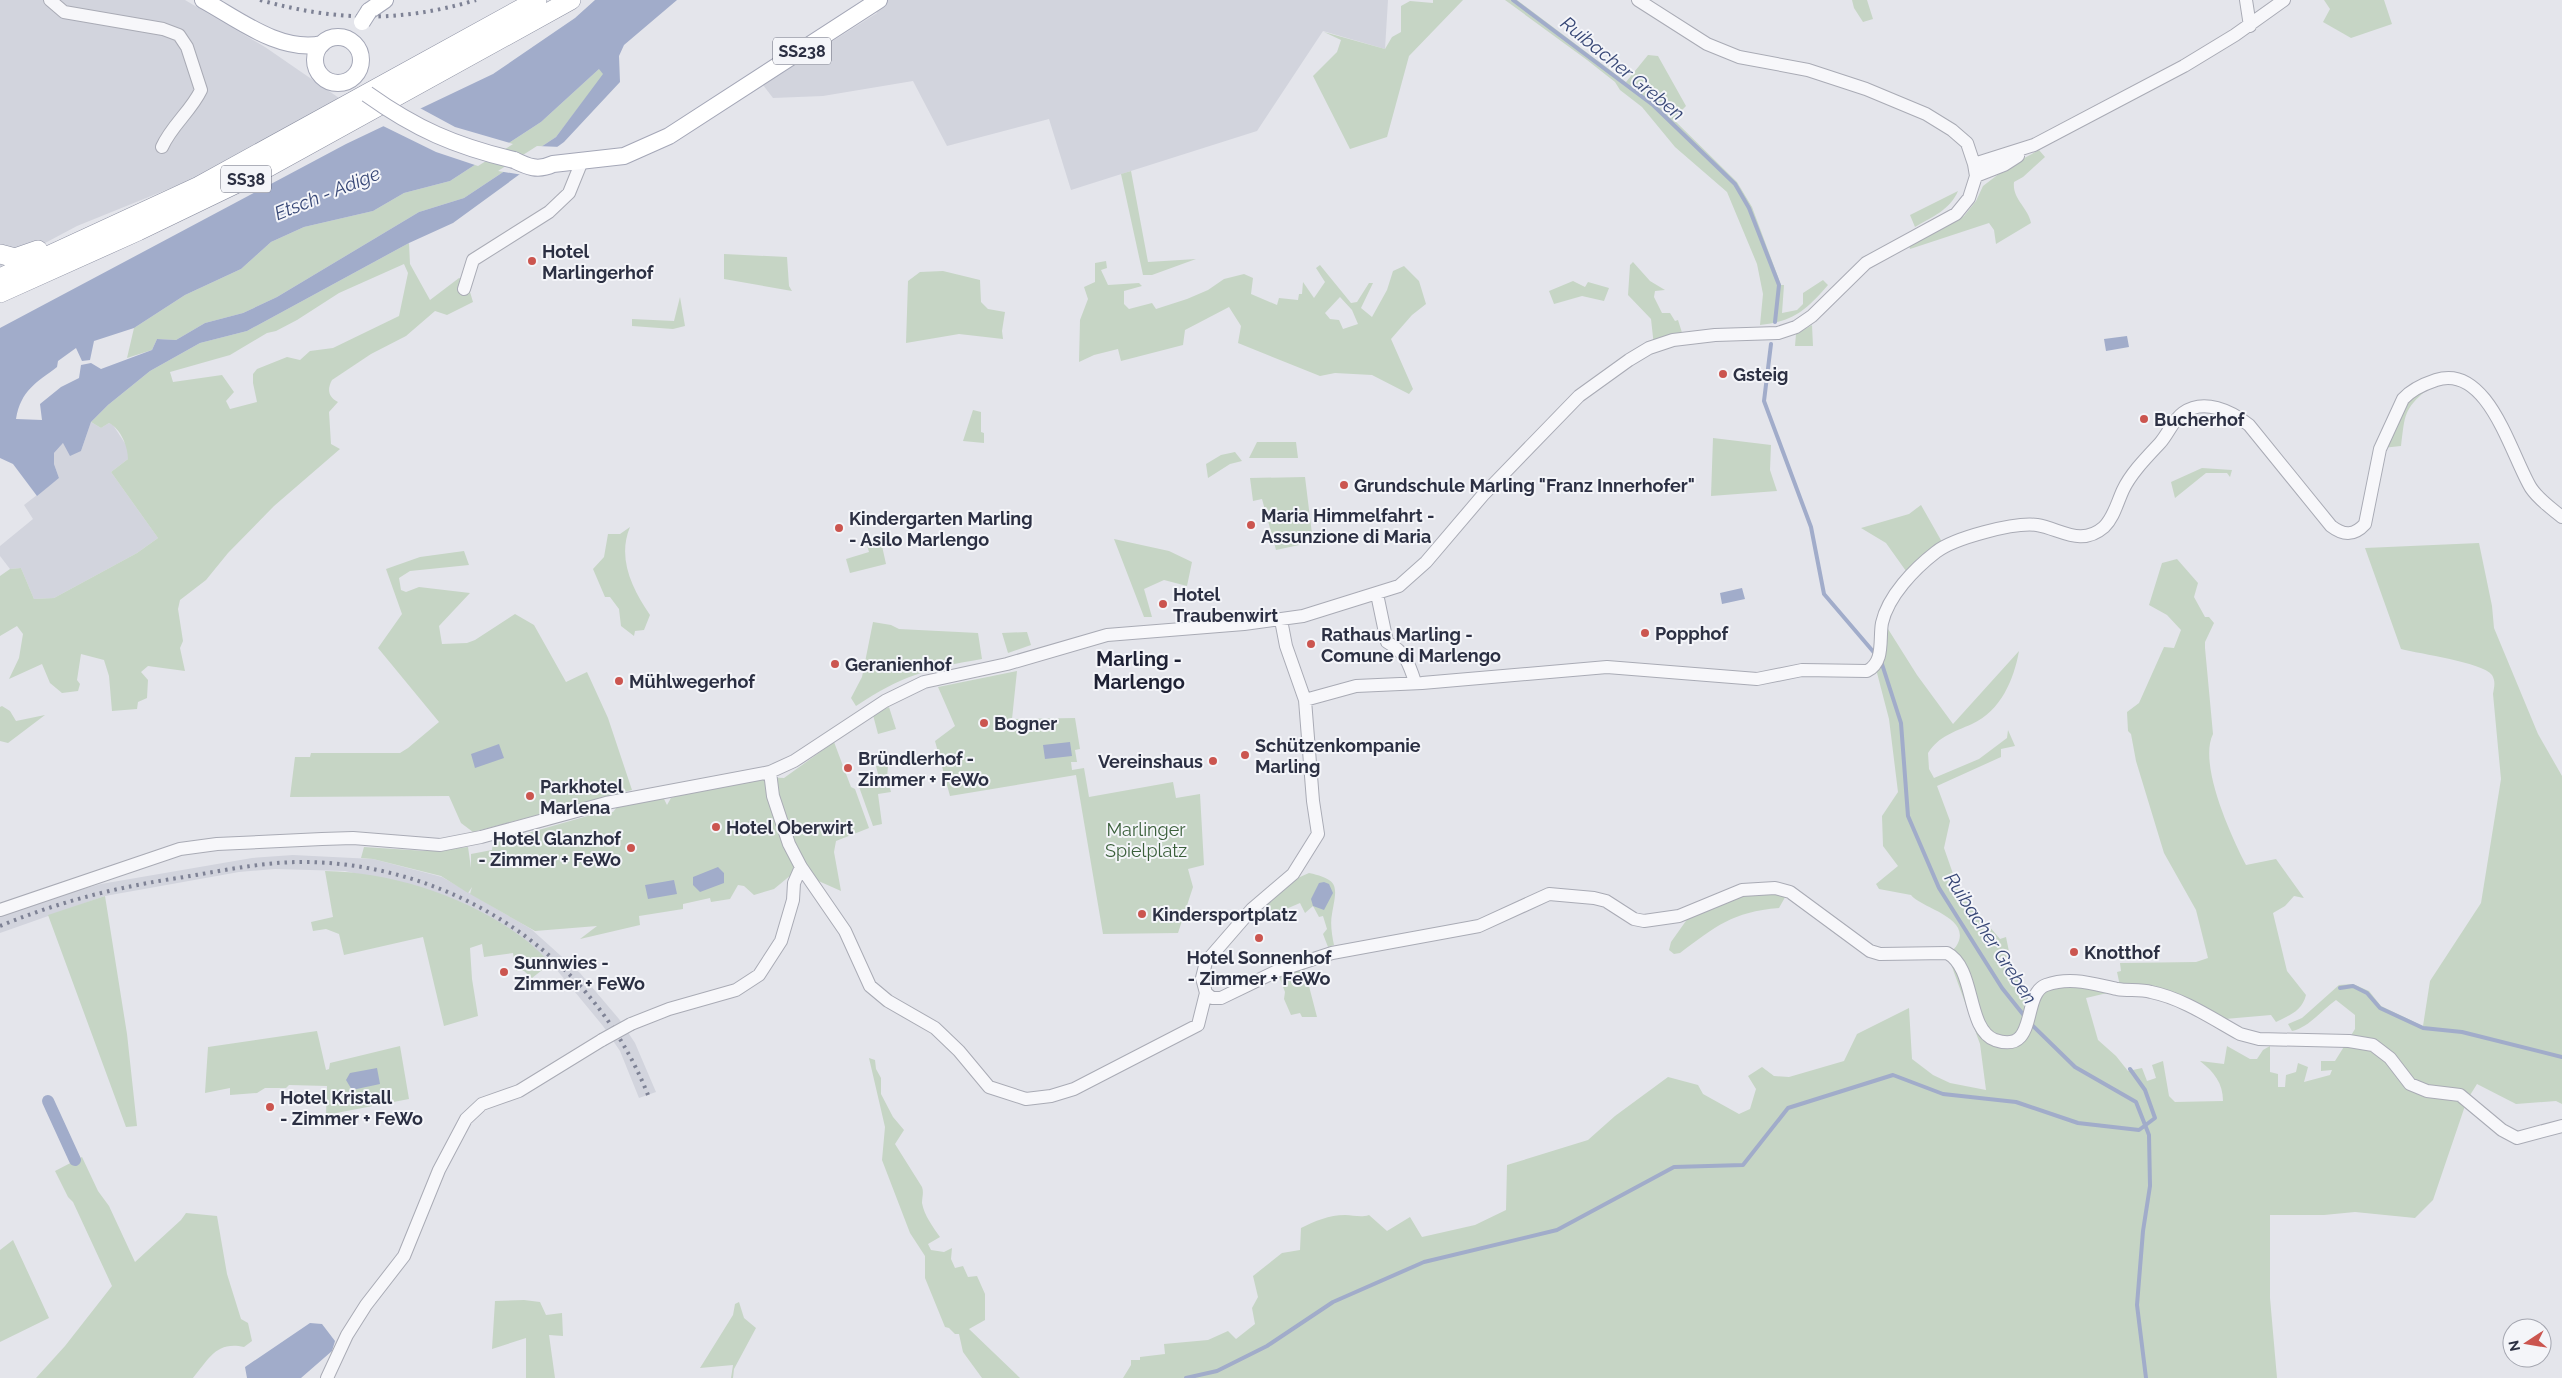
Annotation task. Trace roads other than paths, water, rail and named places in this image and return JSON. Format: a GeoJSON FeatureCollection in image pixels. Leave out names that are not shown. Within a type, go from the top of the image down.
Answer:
{"type":"FeatureCollection","features":[{"type":"Feature","properties":{"kind":"highway","name":"SS38"},"geometry":{"type":"LineString","coordinates":[[0,293],[216,194],[571,0]]}},
{"type":"Feature","properties":{"kind":"highway","name":"SS38"},"geometry":{"type":"LineString","coordinates":[[0,278],[218,176],[530,4]]}},
{"type":"Feature","properties":{"kind":"highway"},"geometry":{"type":"LineString","coordinates":[[0,254],[15,258],[46,248],[62,250]]}},
{"type":"Feature","properties":{"kind":"main road"},"geometry":{"type":"LineString","coordinates":[[202,0],[283,42],[316,66],[326,79],[338,83],[358,84],[362,28]]}},
{"type":"Feature","properties":{"kind":"main road"},"geometry":{"type":"LineString","coordinates":[[316,66],[316,53],[322,44],[328,39],[362,28],[385,0]]}},
{"type":"Feature","properties":{"kind":"main road","name":"SS238"},"geometry":{"type":"LineString","coordinates":[[358,84],[398,115],[434,135],[458,145],[514,160],[532,168],[624,156],[670,136],[879,0]]}},
{"type":"Feature","properties":{"kind":"main road"},"geometry":{"type":"LineString","coordinates":[[283,42],[304,46],[322,44]]}},
{"type":"Feature","properties":{"kind":"street"},"geometry":{"type":"LineString","coordinates":[[50,0],[64,12],[163,29],[179,35],[187,46],[201,90],[193,106],[168,134],[162,147]]}},
{"type":"Feature","properties":{"kind":"street"},"geometry":{"type":"LineString","coordinates":[[0,910],[180,849],[217,844],[322,838],[353,838],[440,845],[481,837],[606,803],[770,772],[794,761],[885,700],[924,682],[1007,664],[1107,635],[1281,620],[1303,616],[1399,586],[1417,570],[1483,495],[1579,396],[1622,365],[1649,348],[1672,340],[1716,335],[1778,333],[1796,327],[1812,316],[1866,263],[1961,210],[1969,198],[1975,170],[1966,143],[1952,130],[1926,114],[1866,89],[1814,71],[1745,58],[1707,44],[1638,0]]}},
{"type":"Feature","properties":{"kind":"street"},"geometry":{"type":"LineString","coordinates":[[2246,0],[2246,16],[2250,26]]}},
{"type":"Feature","properties":{"kind":"street"},"geometry":{"type":"LineString","coordinates":[[1975,170],[2028,149],[2184,66],[2250,26],[2284,0]]}},
{"type":"Feature","properties":{"kind":"street"},"geometry":{"type":"LineString","coordinates":[[464,290],[473,260],[549,212],[569,193],[582,161]]}},
{"type":"Feature","properties":{"kind":"street"},"geometry":{"type":"LineString","coordinates":[[1305,700],[1356,686],[1607,667],[1757,679],[1802,670],[1867,671],[1878,656],[1881,631],[1887,608],[1904,585],[1936,552],[1957,539],[2012,527],[2036,525],[2080,538],[2090,536],[2111,519],[2123,489],[2182,413],[2197,408],[2219,408],[2249,424],[2331,526],[2338,532],[2350,534],[2358,532],[2365,524],[2380,449],[2403,399],[2429,382],[2450,377],[2459,379],[2476,389],[2484,398],[2494,412],[2532,490],[2562,517]]}},
{"type":"Feature","properties":{"kind":"street"},"geometry":{"type":"LineString","coordinates":[[1377,594],[1387,642],[1408,659],[1416,682]]}},
{"type":"Feature","properties":{"kind":"street"},"geometry":{"type":"LineString","coordinates":[[770,772],[779,817],[800,867],[845,931],[870,986],[888,1001],[935,1028],[959,1051],[989,1087],[1005,1094],[1026,1099],[1051,1096],[1074,1089],[1139,1054],[1194,1029],[1198,1025],[1206,993],[1202,978],[1206,962],[1252,909],[1293,874],[1318,834],[1312,801],[1305,700],[1286,646],[1281,620]]}},
{"type":"Feature","properties":{"kind":"street"},"geometry":{"type":"LineString","coordinates":[[327,1378],[347,1335],[366,1305],[404,1256],[439,1170],[466,1119],[482,1104],[519,1091],[631,1024],[668,1009],[736,990],[759,976],[781,941],[793,900],[794,883],[800,867]]}},
{"type":"Feature","properties":{"kind":"street"},"geometry":{"type":"LineString","coordinates":[[1206,993],[1212,998],[1221,998],[1277,971],[1332,953],[1479,926],[1549,894],[1594,898],[1606,901],[1634,919],[1644,921],[1678,916],[1742,890],[1775,888],[1790,892],[1870,951],[1880,954],[1947,954],[1956,958],[1962,967],[1979,1022],[1989,1037],[1997,1040],[2015,1039],[2027,1028],[2033,998],[2042,988],[2079,980],[2120,990],[2150,991],[2166,996],[2240,1034],[2252,1038],[2302,1041],[2349,1040],[2373,1045],[2390,1058],[2410,1084],[2427,1091],[2460,1095],[2502,1130],[2517,1138],[2562,1126]]}},
{"type":"Feature","properties":{"kind":"water","name":"Etsch - Adige"},"geometry":{"type":"Polygon","coordinates":[[[595,0],[677,0],[624,45],[619,56],[620,82],[564,142],[453,223],[409,243],[247,331],[200,343],[150,371],[108,405],[91,422],[81,451],[70,456],[63,443],[54,453],[54,464],[59,478],[37,496],[13,464],[0,458],[0,328],[346,144],[493,74],[575,18],[595,0]],[[599,69],[541,122],[450,181],[404,193],[373,211],[304,227],[271,242],[241,269],[185,295],[134,328],[94,341],[90,360],[82,361],[76,348],[58,361],[57,367],[31,388],[18,409],[16,419],[42,420],[40,404],[61,387],[79,378],[81,365],[91,363],[101,369],[152,350],[157,339],[176,340],[205,323],[243,313],[277,297],[419,212],[464,198],[556,137],[603,74],[599,69]]]}},
{"type":"Feature","properties":{"kind":"water"},"geometry":{"type":"Polygon","coordinates":[[[2127,336],[2129,347],[2106,351],[2104,339],[2127,336]]]}},
{"type":"Feature","properties":{"kind":"water"},"geometry":{"type":"Polygon","coordinates":[[[1742,588],[1745,599],[1722,604],[1720,593],[1742,588]]]}},
{"type":"Feature","properties":{"kind":"water"},"geometry":{"type":"Polygon","coordinates":[[[1070,742],[1072,756],[1045,759],[1043,745],[1070,742]]]}},
{"type":"Feature","properties":{"kind":"water"},"geometry":{"type":"Polygon","coordinates":[[[499,744],[504,758],[475,768],[471,754],[499,744]]]}},
{"type":"Feature","properties":{"kind":"water"},"geometry":{"type":"Polygon","coordinates":[[[718,867],[724,873],[724,883],[700,892],[693,885],[693,877],[718,867]]]}},
{"type":"Feature","properties":{"kind":"water"},"geometry":{"type":"Polygon","coordinates":[[[674,880],[677,894],[648,899],[645,885],[674,880]]]}},
{"type":"Feature","properties":{"kind":"water"},"geometry":{"type":"Polygon","coordinates":[[[1319,883],[1329,884],[1333,893],[1324,910],[1313,906],[1311,899],[1319,883]]]}},
{"type":"Feature","properties":{"kind":"water"},"geometry":{"type":"Polygon","coordinates":[[[377,1068],[380,1084],[352,1090],[346,1080],[350,1073],[377,1068]]]}},
{"type":"Feature","properties":{"kind":"water"},"geometry":{"type":"Polygon","coordinates":[[[310,1323],[322,1324],[335,1341],[332,1351],[301,1378],[247,1378],[245,1367],[310,1323]]]}},
{"type":"Feature","properties":{"kind":"waterway","name":"Ruibacher Greben"},"geometry":{"type":"LineString","coordinates":[[1513,0],[1653,105],[1735,184],[1749,208],[1779,285],[1775,322]]}},
{"type":"Feature","properties":{"kind":"waterway","name":"Ruibacher Greben"},"geometry":{"type":"LineString","coordinates":[[1771,344],[1764,401],[1811,527],[1824,594],[1877,656]]}},
{"type":"Feature","properties":{"kind":"waterway","name":"Ruibacher Greben"},"geometry":{"type":"LineString","coordinates":[[1881,661],[1901,723],[1908,816],[1939,888],[2002,988],[2026,1018]]}},
{"type":"Feature","properties":{"kind":"waterway"},"geometry":{"type":"LineString","coordinates":[[2340,988],[2353,986],[2367,993],[2380,1008],[2423,1028],[2462,1032],[2562,1057]]}},
{"type":"Feature","properties":{"kind":"waterway","name":"Ruibacher Greben"},"geometry":{"type":"LineString","coordinates":[[2030,1023],[2075,1067],[2136,1102],[2149,1135],[2150,1186],[2143,1231],[2137,1305],[2146,1378]]}},
{"type":"Feature","properties":{"kind":"waterway"},"geometry":{"type":"LineString","coordinates":[[1186,1378],[1217,1371],[1267,1346],[1333,1302],[1424,1262],[1557,1230],[1674,1167],[1743,1165],[1788,1108],[1893,1075],[1943,1094],[2016,1102],[2078,1123],[2139,1130],[2155,1118],[2145,1090],[2130,1069]]}},
{"type":"Feature","properties":{"kind":"waterway"},"geometry":{"type":"LineString","coordinates":[[48,1101],[75,1160]]}},
{"type":"Feature","properties":{"kind":"railway"},"geometry":{"type":"LineString","coordinates":[[260,0],[315,12],[368,16],[421,13],[476,0]]}},
{"type":"Feature","properties":{"kind":"railway"},"geometry":{"type":"LineString","coordinates":[[0,926],[22,917],[110,891],[227,870],[293,862],[364,867],[417,881],[467,901],[514,928],[556,961],[593,1001],[624,1045],[648,1095]]}},
{"type":"Feature","properties":{"kind":"place","name":"Hotel Marlingerhof"},"geometry":{"type":"Point","coordinates":[532,261]}},
{"type":"Feature","properties":{"kind":"place","name":"Gsteig"},"geometry":{"type":"Point","coordinates":[1723,374]}},
{"type":"Feature","properties":{"kind":"place","name":"Bucherhof"},"geometry":{"type":"Point","coordinates":[2144,419]}},
{"type":"Feature","properties":{"kind":"place","name":"Grundschule Marling \"Franz Innerhofer\""},"geometry":{"type":"Point","coordinates":[1344,485]}},
{"type":"Feature","properties":{"kind":"place","name":"Maria Himmelfahrt - Assunzione di Maria"},"geometry":{"type":"Point","coordinates":[1251,525]}},
{"type":"Feature","properties":{"kind":"place","name":"Kindergarten Marling - Asilo Marlengo"},"geometry":{"type":"Point","coordinates":[839,528]}},
{"type":"Feature","properties":{"kind":"place","name":"Hotel Traubenwirt"},"geometry":{"type":"Point","coordinates":[1163,604]}},
{"type":"Feature","properties":{"kind":"place","name":"Popphof"},"geometry":{"type":"Point","coordinates":[1645,633]}},
{"type":"Feature","properties":{"kind":"place","name":"Rathaus Marling - Comune di Marlengo"},"geometry":{"type":"Point","coordinates":[1311,644]}},
{"type":"Feature","properties":{"kind":"place","name":"Geranienhof"},"geometry":{"type":"Point","coordinates":[835,664]}},
{"type":"Feature","properties":{"kind":"place","name":"Mühlwegerhof"},"geometry":{"type":"Point","coordinates":[619,681]}},
{"type":"Feature","properties":{"kind":"place","name":"Bogner"},"geometry":{"type":"Point","coordinates":[984,723]}},
{"type":"Feature","properties":{"kind":"place","name":"Schützenkompanie Marling"},"geometry":{"type":"Point","coordinates":[1245,755]}},
{"type":"Feature","properties":{"kind":"place","name":"Vereinshaus"},"geometry":{"type":"Point","coordinates":[1213,761]}},
{"type":"Feature","properties":{"kind":"place","name":"Bründlerhof - Zimmer + FeWo"},"geometry":{"type":"Point","coordinates":[848,768]}},
{"type":"Feature","properties":{"kind":"place","name":"Parkhotel Marlena"},"geometry":{"type":"Point","coordinates":[530,796]}},
{"type":"Feature","properties":{"kind":"place","name":"Hotel Oberwirt"},"geometry":{"type":"Point","coordinates":[716,827]}},
{"type":"Feature","properties":{"kind":"place","name":"Hotel Glanzhof - Zimmer + FeWo"},"geometry":{"type":"Point","coordinates":[631,848]}},
{"type":"Feature","properties":{"kind":"place","name":"Kindersportplatz"},"geometry":{"type":"Point","coordinates":[1142,914]}},
{"type":"Feature","properties":{"kind":"place","name":"Hotel Sonnenhof - Zimmer + FeWo"},"geometry":{"type":"Point","coordinates":[1259,938]}},
{"type":"Feature","properties":{"kind":"place","name":"Knotthof"},"geometry":{"type":"Point","coordinates":[2074,952]}},
{"type":"Feature","properties":{"kind":"place","name":"Sunnwies - Zimmer + FeWo"},"geometry":{"type":"Point","coordinates":[504,972]}},
{"type":"Feature","properties":{"kind":"place","name":"Hotel Kristall - Zimmer + FeWo"},"geometry":{"type":"Point","coordinates":[270,1107]}},
{"type":"Feature","properties":{"kind":"district","name":"Marling - Marlengo"},"geometry":{"type":"Point","coordinates":[1139,670]}},
{"type":"Feature","properties":{"kind":"park label","name":"Marlinger Spielplatz"},"geometry":{"type":"Point","coordinates":[1146,840]}}]}
